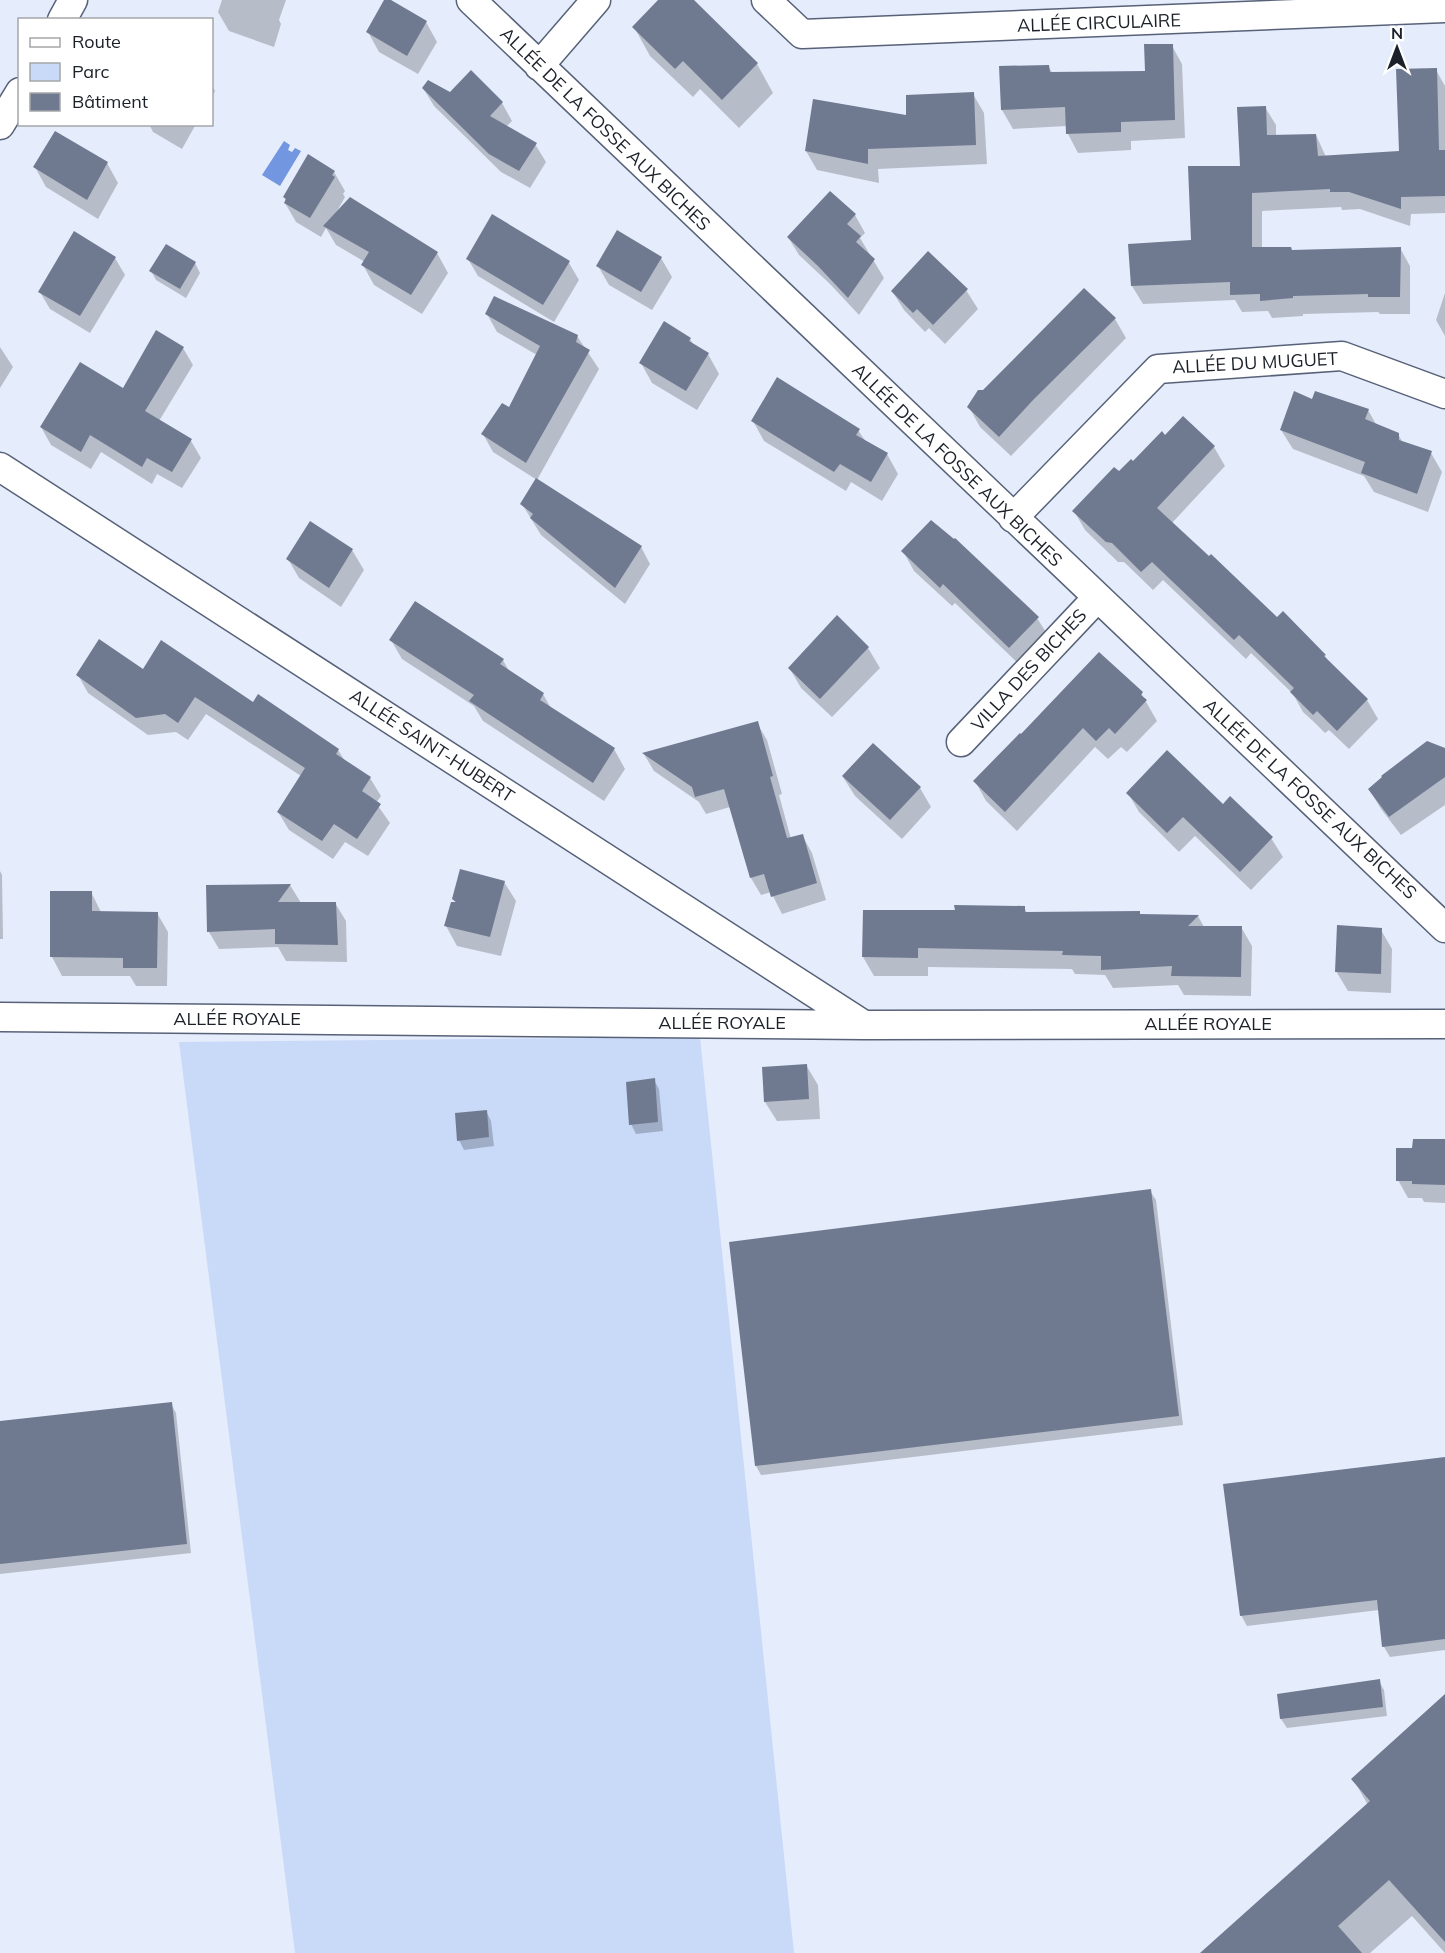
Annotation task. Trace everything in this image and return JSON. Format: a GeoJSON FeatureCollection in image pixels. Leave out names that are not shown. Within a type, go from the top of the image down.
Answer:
{"type":"FeatureCollection","features":[{"type":"Feature","properties":{"kind":"street"},"geometry":{"type":"LineString","coordinates":[[63,18],[73,0]]}},
{"type":"Feature","properties":{"kind":"street","name":"ALLÉE DE LA FOSSE AUX BICHES"},"geometry":{"type":"LineString","coordinates":[[471,0],[1445,928]]}},
{"type":"Feature","properties":{"kind":"street"},"geometry":{"type":"LineString","coordinates":[[538,66],[596,0]]}},
{"type":"Feature","properties":{"kind":"street","name":"ALLÉE CIRCULAIRE"},"geometry":{"type":"LineString","coordinates":[[766,0],[802,34],[1160,10],[1445,8]]}},
{"type":"Feature","properties":{"kind":"street"},"geometry":{"type":"LineString","coordinates":[[0,125],[18,95]]}},
{"type":"Feature","properties":{"kind":"street","name":"ALLÉE DU MUGUET"},"geometry":{"type":"LineString","coordinates":[[1013,518],[1158,369],[1342,356],[1445,394]]}},
{"type":"Feature","properties":{"kind":"street","name":"ALLÉE SAINT-HUBERT"},"geometry":{"type":"LineString","coordinates":[[0,467],[864,1025]]}},
{"type":"Feature","properties":{"kind":"street","name":"VILLA DES BICHES"},"geometry":{"type":"LineString","coordinates":[[961,742],[1097,598]]}},
{"type":"Feature","properties":{"kind":"street","name":"ALLÉE ROYALE"},"geometry":{"type":"LineString","coordinates":[[0,1017],[864,1025],[1445,1024]]}},
{"type":"Feature","properties":{"kind":"green space"},"geometry":{"type":"Polygon","coordinates":[[[700,1037],[794,1953],[295,1953],[179,1042],[700,1037]]]}},
{"type":"Feature","properties":{"kind":"water"},"geometry":{"type":"Polygon","coordinates":[[[284,141],[290,145],[288,150],[292,152],[295,148],[301,151],[280,186],[262,175],[284,141]]]}},
{"type":"Feature","properties":{"kind":"building"},"geometry":{"type":"Polygon","coordinates":[[[384,0],[391,0],[427,21],[407,56],[366,32],[384,0]]]}},
{"type":"Feature","properties":{"kind":"building"},"geometry":{"type":"Polygon","coordinates":[[[658,0],[694,0],[758,63],[722,100],[683,61],[675,69],[632,27],[658,0]]]}},
{"type":"Feature","properties":{"kind":"building"},"geometry":{"type":"Polygon","coordinates":[[[1144,44],[1173,44],[1175,120],[1121,122],[1121,132],[1066,134],[1065,107],[1001,110],[999,66],[1049,65],[1050,72],[1145,71],[1144,44]]]}},
{"type":"Feature","properties":{"kind":"building"},"geometry":{"type":"Polygon","coordinates":[[[1437,68],[1439,150],[1445,150],[1445,196],[1401,197],[1401,209],[1349,192],[1330,192],[1330,189],[1252,193],[1252,247],[1291,247],[1292,250],[1401,247],[1400,297],[1368,297],[1368,294],[1293,296],[1293,298],[1260,301],[1260,294],[1230,295],[1230,282],[1131,286],[1128,244],[1191,240],[1188,166],[1240,166],[1237,107],[1266,106],[1267,135],[1316,134],[1318,156],[1399,151],[1396,69],[1437,68]]]}},
{"type":"Feature","properties":{"kind":"building"},"geometry":{"type":"Polygon","coordinates":[[[471,70],[503,102],[490,116],[537,143],[519,171],[489,154],[422,88],[428,80],[450,92],[471,70]]]}},
{"type":"Feature","properties":{"kind":"building"},"geometry":{"type":"Polygon","coordinates":[[[974,92],[976,145],[868,149],[868,164],[805,151],[813,99],[906,115],[906,95],[974,92]]]}},
{"type":"Feature","properties":{"kind":"building"},"geometry":{"type":"Polygon","coordinates":[[[55,131],[108,162],[87,200],[33,167],[55,131]]]}},
{"type":"Feature","properties":{"kind":"building"},"geometry":{"type":"Polygon","coordinates":[[[308,154],[335,171],[332,175],[335,177],[310,218],[284,203],[286,199],[283,197],[308,154]]]}},
{"type":"Feature","properties":{"kind":"building"},"geometry":{"type":"Polygon","coordinates":[[[830,191],[856,214],[847,224],[861,236],[856,242],[875,259],[848,298],[787,237],[830,191]]]}},
{"type":"Feature","properties":{"kind":"building"},"geometry":{"type":"Polygon","coordinates":[[[350,197],[438,252],[411,295],[361,265],[369,252],[323,226],[350,197]]]}},
{"type":"Feature","properties":{"kind":"building"},"geometry":{"type":"Polygon","coordinates":[[[492,214],[570,261],[543,305],[466,259],[492,214]]]}},
{"type":"Feature","properties":{"kind":"building"},"geometry":{"type":"Polygon","coordinates":[[[617,230],[662,257],[641,292],[596,266],[617,230]]]}},
{"type":"Feature","properties":{"kind":"building"},"geometry":{"type":"Polygon","coordinates":[[[74,231],[116,257],[80,316],[38,292],[74,231]]]}},
{"type":"Feature","properties":{"kind":"building"},"geometry":{"type":"Polygon","coordinates":[[[166,244],[196,262],[180,289],[149,271],[166,244]]]}},
{"type":"Feature","properties":{"kind":"building"},"geometry":{"type":"Polygon","coordinates":[[[928,251],[968,289],[933,325],[917,309],[913,313],[891,291],[928,251]]]}},
{"type":"Feature","properties":{"kind":"building"},"geometry":{"type":"Polygon","coordinates":[[[1084,288],[1116,318],[999,437],[967,407],[978,390],[983,390],[1084,288]]]}},
{"type":"Feature","properties":{"kind":"building"},"geometry":{"type":"Polygon","coordinates":[[[494,296],[578,335],[576,342],[590,350],[526,463],[481,434],[502,403],[509,407],[540,346],[485,314],[494,296]]]}},
{"type":"Feature","properties":{"kind":"building"},"geometry":{"type":"Polygon","coordinates":[[[664,321],[691,338],[689,341],[709,353],[686,391],[639,363],[664,321]]]}},
{"type":"Feature","properties":{"kind":"building"},"geometry":{"type":"Polygon","coordinates":[[[156,330],[184,347],[145,411],[192,439],[172,472],[147,458],[142,467],[90,435],[81,452],[40,427],[80,362],[123,388],[156,330]]]}},
{"type":"Feature","properties":{"kind":"building"},"geometry":{"type":"Polygon","coordinates":[[[777,377],[860,429],[856,435],[888,453],[871,482],[840,464],[834,472],[751,421],[777,377]]]}},
{"type":"Feature","properties":{"kind":"building"},"geometry":{"type":"Polygon","coordinates":[[[1294,391],[1312,399],[1315,391],[1369,409],[1365,419],[1399,433],[1399,440],[1432,451],[1417,494],[1361,473],[1365,462],[1280,430],[1294,391]]]}},
{"type":"Feature","properties":{"kind":"building"},"geometry":{"type":"Polygon","coordinates":[[[1183,416],[1215,446],[1157,508],[1209,556],[1211,554],[1277,617],[1283,611],[1368,699],[1337,731],[1317,711],[1313,715],[1290,692],[1294,688],[1239,635],[1234,640],[1152,562],[1141,572],[1112,543],[1106,542],[1072,511],[1114,467],[1119,471],[1131,459],[1133,461],[1162,431],[1165,435],[1183,416]]]}},
{"type":"Feature","properties":{"kind":"building"},"geometry":{"type":"Polygon","coordinates":[[[536,478],[642,546],[615,588],[530,518],[533,514],[520,504],[536,478]]]}},
{"type":"Feature","properties":{"kind":"building"},"geometry":{"type":"Polygon","coordinates":[[[931,520],[955,538],[1039,617],[1009,648],[943,584],[940,588],[901,551],[931,520]]]}},
{"type":"Feature","properties":{"kind":"building"},"geometry":{"type":"Polygon","coordinates":[[[310,521],[353,549],[329,588],[286,559],[310,521]]]}},
{"type":"Feature","properties":{"kind":"building"},"geometry":{"type":"Polygon","coordinates":[[[415,601],[504,659],[500,664],[544,693],[540,700],[615,748],[593,783],[469,701],[474,695],[389,640],[415,601]]]}},
{"type":"Feature","properties":{"kind":"building"},"geometry":{"type":"Polygon","coordinates":[[[837,615],[869,647],[820,699],[788,668],[837,615]]]}},
{"type":"Feature","properties":{"kind":"building"},"geometry":{"type":"Polygon","coordinates":[[[99,639],[143,669],[161,640],[253,702],[258,694],[339,749],[336,754],[371,777],[362,791],[381,804],[357,839],[334,824],[322,841],[277,812],[305,768],[195,697],[178,723],[165,714],[136,718],[76,675],[99,639]]]}},
{"type":"Feature","properties":{"kind":"building"},"geometry":{"type":"Polygon","coordinates":[[[1099,652],[1143,692],[1141,695],[1147,700],[1115,734],[1109,728],[1096,741],[1083,728],[1005,812],[973,781],[1099,652]]]}},
{"type":"Feature","properties":{"kind":"building"},"geometry":{"type":"Polygon","coordinates":[[[758,721],[773,776],[770,777],[787,838],[803,834],[817,883],[771,897],[764,874],[750,878],[724,789],[695,797],[692,787],[642,753],[758,721]]]}},
{"type":"Feature","properties":{"kind":"building"},"geometry":{"type":"Polygon","coordinates":[[[1427,741],[1445,748],[1445,777],[1389,817],[1368,789],[1381,776],[1427,741]]]}},
{"type":"Feature","properties":{"kind":"building"},"geometry":{"type":"Polygon","coordinates":[[[873,743],[921,787],[890,820],[842,776],[873,743]]]}},
{"type":"Feature","properties":{"kind":"building"},"geometry":{"type":"Polygon","coordinates":[[[1167,750],[1223,804],[1230,796],[1273,837],[1240,872],[1183,817],[1167,833],[1126,793],[1167,750]]]}},
{"type":"Feature","properties":{"kind":"building"},"geometry":{"type":"Polygon","coordinates":[[[460,869],[505,881],[490,937],[444,926],[451,902],[456,902],[452,899],[460,869]]]}},
{"type":"Feature","properties":{"kind":"building"},"geometry":{"type":"Polygon","coordinates":[[[291,884],[278,902],[336,902],[338,945],[275,944],[275,929],[207,932],[206,885],[291,884]]]}},
{"type":"Feature","properties":{"kind":"building"},"geometry":{"type":"Polygon","coordinates":[[[50,891],[92,891],[92,911],[158,912],[157,968],[123,968],[123,958],[50,957],[50,891]]]}},
{"type":"Feature","properties":{"kind":"building"},"geometry":{"type":"Polygon","coordinates":[[[954,905],[1025,906],[1025,912],[1140,911],[1140,914],[1199,915],[1188,926],[1242,926],[1241,977],[1171,976],[1172,966],[1101,970],[1101,956],[1062,955],[1063,951],[918,948],[918,958],[862,957],[863,910],[955,910],[954,905]]]}},
{"type":"Feature","properties":{"kind":"building"},"geometry":{"type":"Polygon","coordinates":[[[1337,925],[1382,928],[1381,974],[1335,972],[1337,925]]]}},
{"type":"Feature","properties":{"kind":"building"},"geometry":{"type":"Polygon","coordinates":[[[807,1064],[809,1099],[764,1102],[762,1067],[807,1064]]]}},
{"type":"Feature","properties":{"kind":"building"},"geometry":{"type":"Polygon","coordinates":[[[655,1078],[658,1122],[629,1125],[626,1082],[655,1078]]]}},
{"type":"Feature","properties":{"kind":"building"},"geometry":{"type":"Polygon","coordinates":[[[487,1110],[489,1137],[457,1141],[455,1113],[487,1110]]]}},
{"type":"Feature","properties":{"kind":"building"},"geometry":{"type":"Polygon","coordinates":[[[1413,1139],[1445,1139],[1445,1185],[1396,1181],[1396,1148],[1412,1148],[1413,1139]]]}},
{"type":"Feature","properties":{"kind":"building"},"geometry":{"type":"Polygon","coordinates":[[[1151,1189],[1179,1416],[755,1466],[729,1242],[1151,1189]]]}},
{"type":"Feature","properties":{"kind":"building"},"geometry":{"type":"Polygon","coordinates":[[[172,1402],[187,1544],[0,1564],[0,1421],[172,1402]]]}},
{"type":"Feature","properties":{"kind":"building"},"geometry":{"type":"Polygon","coordinates":[[[1445,1457],[1445,1639],[1382,1647],[1377,1600],[1240,1616],[1223,1484],[1445,1457]]]}},
{"type":"Feature","properties":{"kind":"building"},"geometry":{"type":"Polygon","coordinates":[[[1380,1679],[1383,1707],[1280,1719],[1277,1694],[1380,1679]]]}},
{"type":"Feature","properties":{"kind":"building"},"geometry":{"type":"Polygon","coordinates":[[[1445,1694],[1445,1942],[1389,1880],[1338,1926],[1362,1953],[1200,1953],[1370,1801],[1351,1779],[1445,1694]]]}}]}
